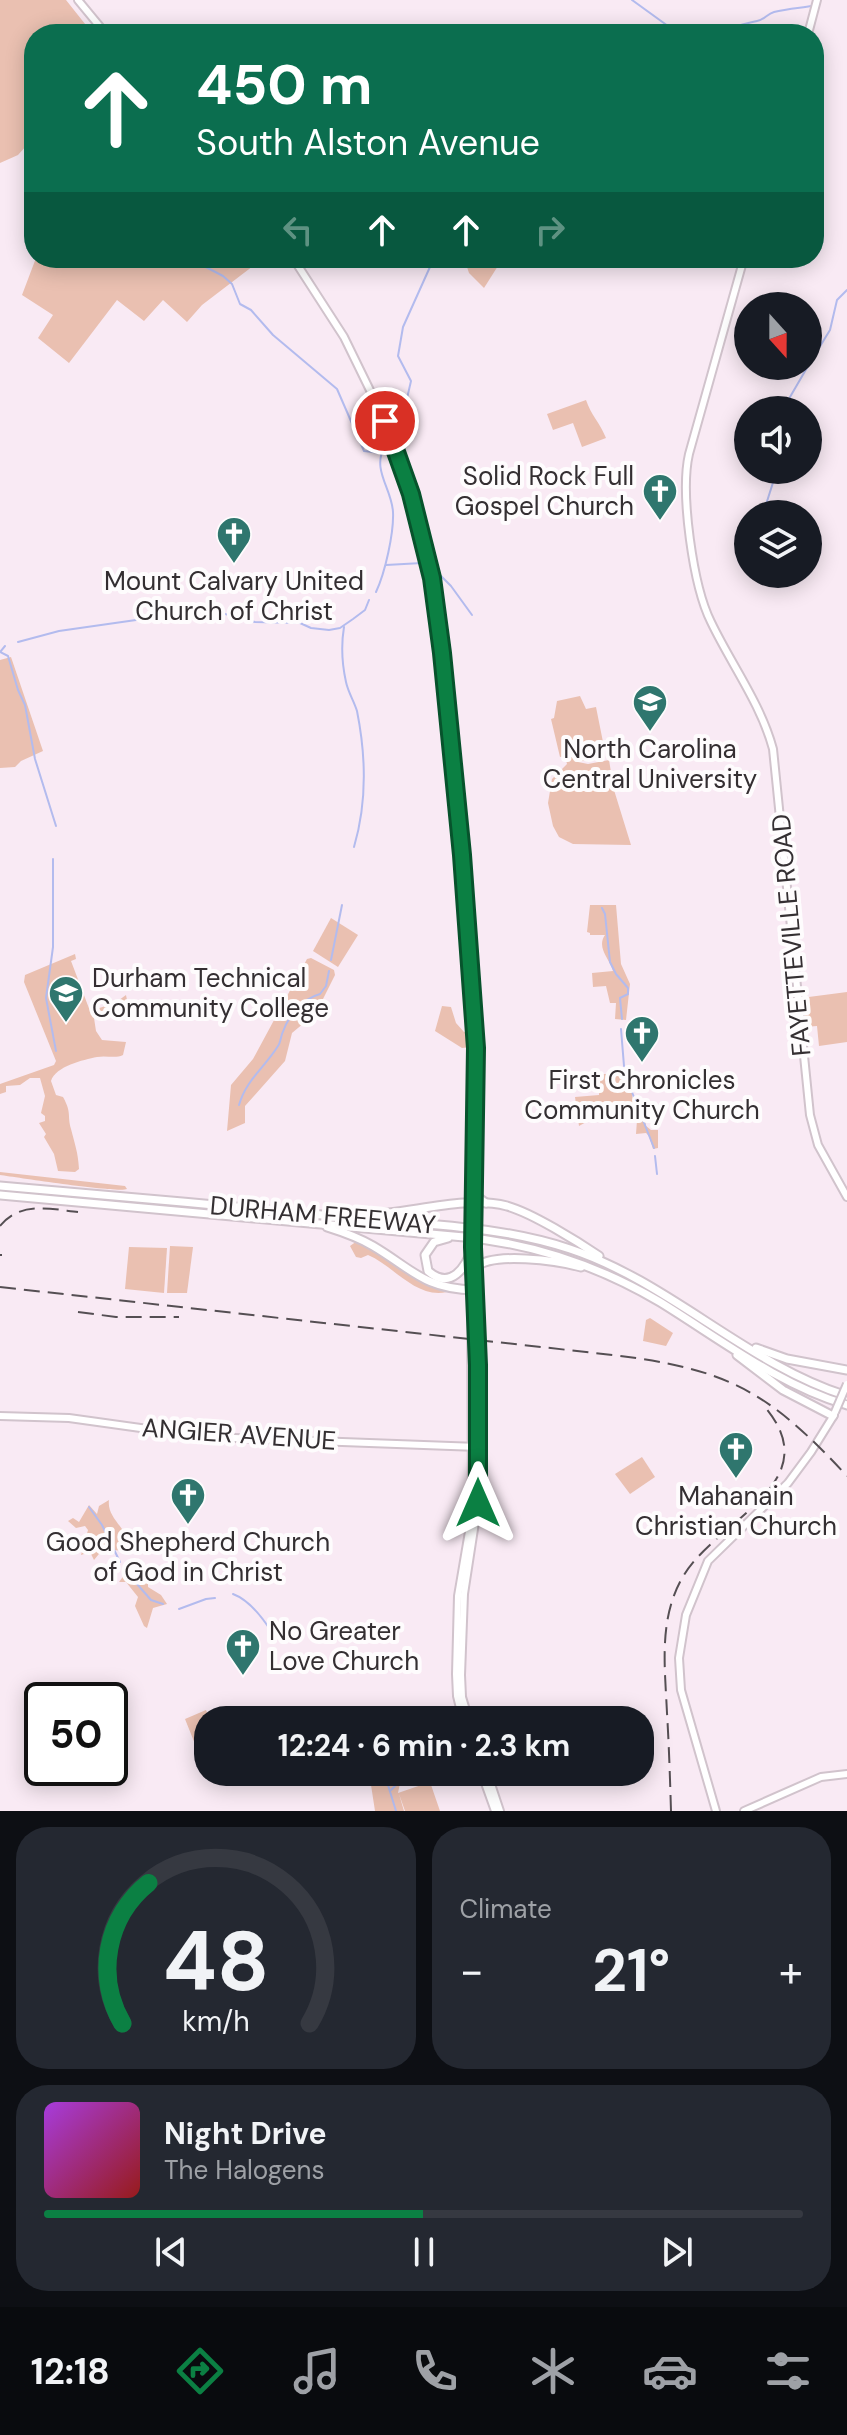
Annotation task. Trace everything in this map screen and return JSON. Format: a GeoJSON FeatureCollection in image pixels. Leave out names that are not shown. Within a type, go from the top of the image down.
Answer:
{"type":"FeatureCollection","features":[{"type":"Feature","properties":{"kind":"highway","name":"DURHAM FREEWAY"},"geometry":{"type":"LineString","coordinates":[[0,1184],[317,1224],[464,1237],[531,1248],[577,1261],[628,1285],[797,1386],[846,1403]]}},
{"type":"Feature","properties":{"kind":"highway"},"geometry":{"type":"LineString","coordinates":[[474,1184],[480,1200],[488,1204]]}},
{"type":"Feature","properties":{"kind":"highway","name":"DURHAM FREEWAY"},"geometry":{"type":"LineString","coordinates":[[0,1196],[123,1201]]}},
{"type":"Feature","properties":{"kind":"highway","name":"DURHAM FREEWAY"},"geometry":{"type":"LineString","coordinates":[[139,1203],[332,1216],[514,1234],[558,1245],[630,1274],[846,1403]]}},
{"type":"Feature","properties":{"kind":"highway"},"geometry":{"type":"LineString","coordinates":[[332,1216],[488,1204],[519,1211],[611,1264]]}},
{"type":"Feature","properties":{"kind":"highway"},"geometry":{"type":"LineString","coordinates":[[317,1224],[365,1241],[425,1281],[474,1291]]}},
{"type":"Feature","properties":{"kind":"highway"},"geometry":{"type":"LineString","coordinates":[[464,1237],[442,1239],[430,1245],[424,1257],[428,1271],[438,1278],[452,1277],[464,1267],[473,1247]]}},
{"type":"Feature","properties":{"kind":"highway"},"geometry":{"type":"LineString","coordinates":[[475,1268],[481,1262],[492,1260],[544,1261],[609,1276]]}},
{"type":"Feature","properties":{"kind":"highway"},"geometry":{"type":"LineString","coordinates":[[720,1340],[776,1385],[834,1414]]}},
{"type":"Feature","properties":{"kind":"highway"},"geometry":{"type":"LineString","coordinates":[[743,1344],[787,1359],[847,1370]]}},
{"type":"Feature","properties":{"kind":"main road"},"geometry":{"type":"LineString","coordinates":[[78,0],[98,24]]}},
{"type":"Feature","properties":{"kind":"main road"},"geometry":{"type":"LineString","coordinates":[[811,24],[817,0]]}},
{"type":"Feature","properties":{"kind":"main road"},"geometry":{"type":"LineString","coordinates":[[299,268],[352,352],[377,402],[400,460],[425,546],[438,614],[462,855],[476,1048],[475,1268],[470,1332],[475,1447],[472,1514],[457,1610],[456,1683],[462,1706]]}},
{"type":"Feature","properties":{"kind":"main road","name":"FAYETTEVILLE ROAD"},"geometry":{"type":"LineString","coordinates":[[741,268],[687,463],[686,498],[698,581],[706,612],[764,722],[773,749],[810,1115],[818,1145],[847,1197]]}},
{"type":"Feature","properties":{"kind":"main road"},"geometry":{"type":"LineString","coordinates":[[716,1811],[694,1741],[679,1671],[682,1628],[708,1561],[788,1483],[834,1414],[847,1384]]}},
{"type":"Feature","properties":{"kind":"main road","name":"ANGIER AVENUE"},"geometry":{"type":"LineString","coordinates":[[0,1416],[73,1419],[205,1437],[475,1447]]}},
{"type":"Feature","properties":{"kind":"main road"},"geometry":{"type":"LineString","coordinates":[[744,1811],[821,1777],[847,1774]]}},
{"type":"Feature","properties":{"kind":"main road"},"geometry":{"type":"LineString","coordinates":[[489,1786],[498,1811]]}},
{"type":"Feature","properties":{"kind":"shaded area"},"geometry":{"type":"Polygon","coordinates":[[[0,0],[66,0],[85,24],[24,24],[24,148],[18,155],[0,163],[0,0]]]}},
{"type":"Feature","properties":{"kind":"shaded area"},"geometry":{"type":"Polygon","coordinates":[[[32,268],[250,268],[202,305],[187,322],[163,300],[144,321],[117,300],[69,363],[38,338],[53,315],[22,295],[32,268]]]}},
{"type":"Feature","properties":{"kind":"shaded area"},"geometry":{"type":"Polygon","coordinates":[[[467,268],[497,268],[484,288],[467,268]]]}},
{"type":"Feature","properties":{"kind":"shaded area"},"geometry":{"type":"Polygon","coordinates":[[[586,400],[606,438],[582,447],[573,423],[553,430],[547,414],[586,400]]]}},
{"type":"Feature","properties":{"kind":"shaded area"},"geometry":{"type":"Polygon","coordinates":[[[11,657],[43,751],[15,767],[0,768],[0,660],[11,657]]]}},
{"type":"Feature","properties":{"kind":"shaded area"},"geometry":{"type":"Polygon","coordinates":[[[580,696],[586,709],[596,707],[604,747],[600,748],[601,756],[578,762],[588,764],[609,760],[614,790],[631,845],[573,844],[559,837],[553,826],[548,803],[552,779],[567,764],[565,756],[560,757],[551,719],[554,718],[557,701],[580,696]]]}},
{"type":"Feature","properties":{"kind":"shaded area"},"geometry":{"type":"Polygon","coordinates":[[[590,905],[616,905],[621,964],[630,984],[626,1020],[615,1019],[616,1003],[610,1003],[606,986],[593,987],[592,973],[613,971],[603,949],[605,935],[590,935],[587,932],[590,905]]]}},
{"type":"Feature","properties":{"kind":"shaded area"},"geometry":{"type":"Polygon","coordinates":[[[331,918],[358,935],[338,967],[313,951],[331,918]]]}},
{"type":"Feature","properties":{"kind":"shaded area"},"geometry":{"type":"Polygon","coordinates":[[[75,954],[76,959],[71,961],[90,1011],[115,1003],[126,995],[128,1005],[94,1018],[96,1031],[102,1040],[126,1042],[123,1055],[78,1062],[58,1071],[51,1081],[56,1095],[63,1097],[67,1107],[79,1163],[79,1169],[75,1172],[58,1171],[54,1154],[44,1137],[46,1134],[39,1123],[45,1121],[41,1113],[45,1096],[40,1078],[6,1086],[6,1092],[0,1094],[0,1084],[54,1065],[56,1061],[24,982],[25,975],[75,954]]]}},
{"type":"Feature","properties":{"kind":"shaded area"},"geometry":{"type":"Polygon","coordinates":[[[311,958],[334,970],[335,975],[316,1013],[292,1033],[285,1061],[245,1106],[245,1123],[227,1131],[231,1085],[253,1059],[307,959],[311,958]]]}},
{"type":"Feature","properties":{"kind":"shaded area"},"geometry":{"type":"Polygon","coordinates":[[[847,992],[847,1042],[819,1046],[817,1026],[804,1027],[801,998],[847,992]]]}},
{"type":"Feature","properties":{"kind":"shaded area"},"geometry":{"type":"Polygon","coordinates":[[[442,1006],[451,1007],[456,1023],[464,1032],[471,1031],[471,1047],[462,1048],[435,1031],[442,1006]]]}},
{"type":"Feature","properties":{"kind":"shaded area"},"geometry":{"type":"Polygon","coordinates":[[[600,1074],[630,1074],[633,1103],[643,1109],[646,1126],[658,1130],[658,1148],[653,1149],[646,1133],[636,1134],[637,1120],[615,1106],[579,1126],[575,1097],[599,1095],[600,1074]]]}},
{"type":"Feature","properties":{"kind":"shaded area"},"geometry":{"type":"Polygon","coordinates":[[[0,1172],[125,1186],[127,1189],[68,1185],[0,1175],[0,1172]]]}},
{"type":"Feature","properties":{"kind":"shaded area"},"geometry":{"type":"Polygon","coordinates":[[[357,1241],[419,1281],[447,1292],[425,1291],[368,1255],[356,1257],[350,1246],[357,1241]]]}},
{"type":"Feature","properties":{"kind":"shaded area"},"geometry":{"type":"Polygon","coordinates":[[[170,1246],[193,1247],[187,1293],[167,1293],[170,1246]]]}},
{"type":"Feature","properties":{"kind":"shaded area"},"geometry":{"type":"Polygon","coordinates":[[[129,1247],[167,1248],[164,1293],[125,1289],[129,1247]]]}},
{"type":"Feature","properties":{"kind":"shaded area"},"geometry":{"type":"Polygon","coordinates":[[[650,1318],[673,1333],[666,1346],[643,1341],[646,1320],[650,1318]]]}},
{"type":"Feature","properties":{"kind":"shaded area"},"geometry":{"type":"Polygon","coordinates":[[[642,1457],[655,1477],[630,1494],[615,1474],[642,1457]]]}},
{"type":"Feature","properties":{"kind":"shaded area"},"geometry":{"type":"Polygon","coordinates":[[[109,1500],[112,1514],[126,1536],[126,1547],[124,1551],[103,1549],[94,1560],[90,1552],[81,1555],[88,1530],[85,1526],[76,1528],[68,1521],[73,1518],[79,1522],[89,1505],[97,1514],[99,1506],[109,1500]]]}},
{"type":"Feature","properties":{"kind":"shaded area"},"geometry":{"type":"Polygon","coordinates":[[[131,1566],[137,1580],[148,1578],[148,1587],[161,1595],[167,1604],[153,1608],[147,1628],[135,1606],[138,1597],[126,1582],[119,1582],[131,1566]]]}},
{"type":"Feature","properties":{"kind":"shaded area"},"geometry":{"type":"Polygon","coordinates":[[[194,1715],[194,1742],[185,1719],[194,1715]]]}},
{"type":"Feature","properties":{"kind":"shaded area"},"geometry":{"type":"Polygon","coordinates":[[[371,1786],[399,1786],[398,1793],[418,1786],[431,1786],[440,1811],[405,1811],[399,1794],[404,1811],[375,1811],[371,1786]]]}},
{"type":"Feature","properties":{"kind":"waterway"},"geometry":{"type":"LineString","coordinates":[[632,0],[665,24]]}},
{"type":"Feature","properties":{"kind":"waterway"},"geometry":{"type":"LineString","coordinates":[[746,24],[774,12],[812,6]]}},
{"type":"Feature","properties":{"kind":"waterway"},"geometry":{"type":"LineString","coordinates":[[208,268],[232,284],[240,304],[251,310],[273,335],[337,389],[364,451],[381,453]]}},
{"type":"Feature","properties":{"kind":"waterway"},"geometry":{"type":"LineString","coordinates":[[392,419],[405,407],[411,381],[398,356],[403,327],[430,268]]}},
{"type":"Feature","properties":{"kind":"waterway"},"geometry":{"type":"LineString","coordinates":[[822,343],[830,330],[837,300],[847,290]]}},
{"type":"Feature","properties":{"kind":"waterway"},"geometry":{"type":"LineString","coordinates":[[791,396],[800,380]]}},
{"type":"Feature","properties":{"kind":"waterway"},"geometry":{"type":"LineString","coordinates":[[376,592],[383,574],[393,521],[392,504],[381,471],[381,454],[385,446],[381,429]]}},
{"type":"Feature","properties":{"kind":"waterway"},"geometry":{"type":"LineString","coordinates":[[767,500],[773,484]]}},
{"type":"Feature","properties":{"kind":"waterway"},"geometry":{"type":"LineString","coordinates":[[386,565],[422,563]]}},
{"type":"Feature","properties":{"kind":"waterway"},"geometry":{"type":"LineString","coordinates":[[441,576],[472,615]]}},
{"type":"Feature","properties":{"kind":"waterway"},"geometry":{"type":"LineString","coordinates":[[18,642],[59,631],[203,608],[255,622],[300,623],[329,630],[340,628],[353,619],[365,610],[369,600]]}},
{"type":"Feature","properties":{"kind":"waterway"},"geometry":{"type":"LineString","coordinates":[[344,627],[344,668],[357,711],[363,762],[363,796],[354,847]]}},
{"type":"Feature","properties":{"kind":"waterway"},"geometry":{"type":"LineString","coordinates":[[5,646],[0,652],[8,656],[25,705],[35,759],[56,826]]}},
{"type":"Feature","properties":{"kind":"waterway"},"geometry":{"type":"LineString","coordinates":[[53,859],[53,947],[46,998],[56,1051]]}},
{"type":"Feature","properties":{"kind":"waterway"},"geometry":{"type":"LineString","coordinates":[[331,960],[342,905]]}},
{"type":"Feature","properties":{"kind":"waterway"},"geometry":{"type":"LineString","coordinates":[[602,908],[610,962],[628,988],[628,994],[620,998],[622,1019]]}},
{"type":"Feature","properties":{"kind":"waterway"},"geometry":{"type":"LineString","coordinates":[[239,1105],[251,1081],[279,1045],[292,1015],[307,1000],[320,994],[326,986],[329,971]]}},
{"type":"Feature","properties":{"kind":"waterway"},"geometry":{"type":"LineString","coordinates":[[621,1029],[624,1066]]}},
{"type":"Feature","properties":{"kind":"waterway"},"geometry":{"type":"LineString","coordinates":[[626,1077],[654,1148]]}},
{"type":"Feature","properties":{"kind":"waterway"},"geometry":{"type":"LineString","coordinates":[[655,1156],[657,1174]]}},
{"type":"Feature","properties":{"kind":"waterway"},"geometry":{"type":"LineString","coordinates":[[89,1507],[102,1525],[120,1562]]}},
{"type":"Feature","properties":{"kind":"waterway"},"geometry":{"type":"LineString","coordinates":[[123,1568],[151,1600],[163,1604]]}},
{"type":"Feature","properties":{"kind":"waterway"},"geometry":{"type":"LineString","coordinates":[[233,1594],[250,1605],[271,1631]]}},
{"type":"Feature","properties":{"kind":"waterway"},"geometry":{"type":"LineString","coordinates":[[179,1609],[215,1598]]}},
{"type":"Feature","properties":{"kind":"waterway"},"geometry":{"type":"LineString","coordinates":[[388,1786],[396,1811]]}},
{"type":"Feature","properties":{"kind":"waterway"},"geometry":{"type":"LineString","coordinates":[[391,1790],[395,1786]]}},
{"type":"Feature","properties":{"kind":"railway"},"geometry":{"type":"LineString","coordinates":[[0,1226],[17,1213],[36,1208],[78,1212]]}},
{"type":"Feature","properties":{"kind":"railway"},"geometry":{"type":"LineString","coordinates":[[0,1287],[613,1355],[687,1368],[717,1377],[769,1404],[847,1476]]}},
{"type":"Feature","properties":{"kind":"railway"},"geometry":{"type":"LineString","coordinates":[[78,1312],[116,1317],[179,1317]]}},
{"type":"Feature","properties":{"kind":"railway"},"geometry":{"type":"LineString","coordinates":[[671,1811],[665,1660],[670,1608],[684,1575],[700,1555],[761,1498],[776,1479],[784,1457],[781,1434],[765,1407]]}},
{"type":"Feature","properties":{"kind":"place","name":"Solid Rock Full Gospel Church"},"geometry":{"type":"Point","coordinates":[660,522]}},
{"type":"Feature","properties":{"kind":"place","name":"Mount Calvary United Church of Christ"},"geometry":{"type":"Point","coordinates":[234,565]}},
{"type":"Feature","properties":{"kind":"place","name":"North Carolina Central University"},"geometry":{"type":"Point","coordinates":[650,733]}},
{"type":"Feature","properties":{"kind":"place","name":"Durham Technical Community College"},"geometry":{"type":"Point","coordinates":[66,1024]}},
{"type":"Feature","properties":{"kind":"place","name":"First Chronicles Community Church"},"geometry":{"type":"Point","coordinates":[642,1064]}},
{"type":"Feature","properties":{"kind":"place","name":"Mahanain Christian Church"},"geometry":{"type":"Point","coordinates":[736,1480]}},
{"type":"Feature","properties":{"kind":"place","name":"Good Shepherd Church of God in Christ"},"geometry":{"type":"Point","coordinates":[188,1526]}},
{"type":"Feature","properties":{"kind":"place","name":"No Greater Love Church"},"geometry":{"type":"Point","coordinates":[243,1677]}},
{"type":"Feature","properties":{"kind":"route"},"geometry":{"type":"LineString","coordinates":[[385,421],[411,494],[432,578],[462,855],[476,1048],[473,1247],[478,1365],[478,1503]]}}]}
